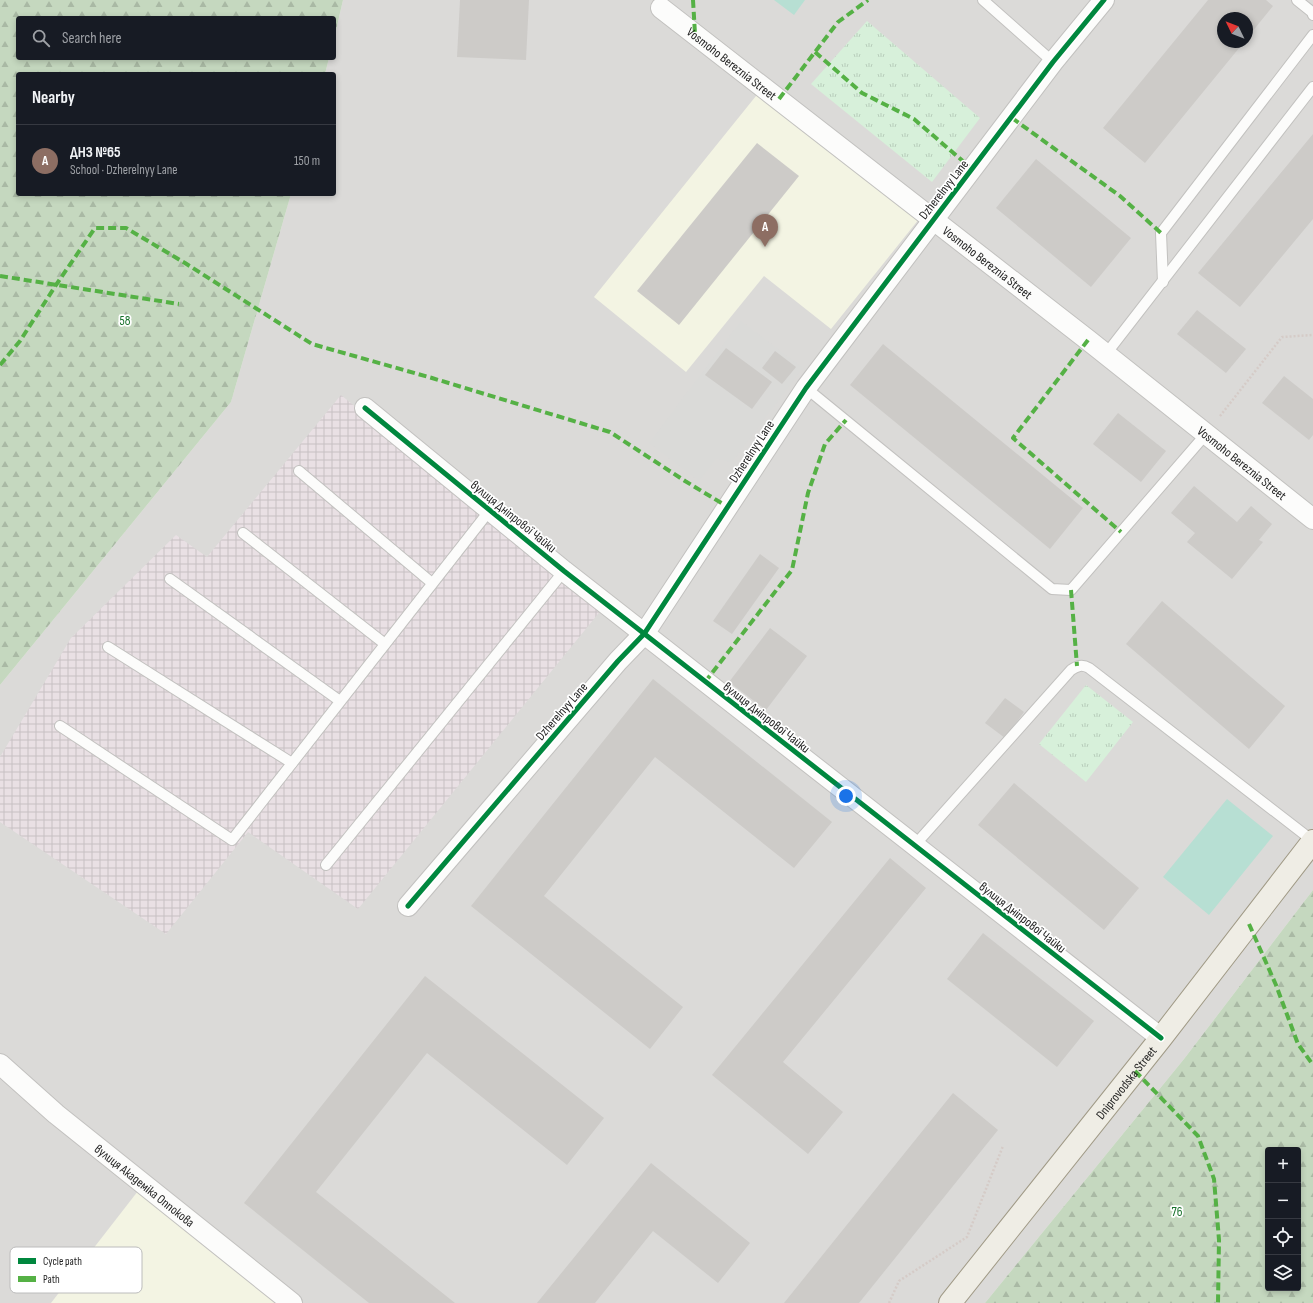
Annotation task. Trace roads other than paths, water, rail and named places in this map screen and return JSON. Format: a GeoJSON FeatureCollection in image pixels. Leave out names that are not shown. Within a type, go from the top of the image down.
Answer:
{"type":"FeatureCollection","features":[{"type":"Feature","properties":{"kind":"main road","name":"Dniprovodska Street"},"geometry":{"type":"LineString","coordinates":[[950,1303],[1161,1038],[1313,841]]}},
{"type":"Feature","properties":{"kind":"street","name":"Dzherelnyy Lane"},"geometry":{"type":"LineString","coordinates":[[408,906],[618,662],[644,634],[806,388],[1053,62],[1104,0]]}},
{"type":"Feature","properties":{"kind":"street","name":"Vosmoho Bereznia Street"},"geometry":{"type":"LineString","coordinates":[[661,8],[1106,354],[1313,519]]}},
{"type":"Feature","properties":{"kind":"street","name":"вулиця Дніпрової Чайки"},"geometry":{"type":"LineString","coordinates":[[364,408],[564,571],[1161,1038]]}},
{"type":"Feature","properties":{"kind":"street","name":"вулиця Академіка Оппокова"},"geometry":{"type":"LineString","coordinates":[[0,1064],[56,1114],[292,1303]]}},
{"type":"Feature","properties":{"kind":"lane"},"geometry":{"type":"LineString","coordinates":[[983,0],[1053,62]]}},
{"type":"Feature","properties":{"kind":"lane"},"geometry":{"type":"LineString","coordinates":[[1297,0],[1312,12],[1313,15]]}},
{"type":"Feature","properties":{"kind":"lane"},"geometry":{"type":"LineString","coordinates":[[1163,282],[1161,233],[1313,35]]}},
{"type":"Feature","properties":{"kind":"lane"},"geometry":{"type":"LineString","coordinates":[[1106,354],[1313,87]]}},
{"type":"Feature","properties":{"kind":"lane"},"geometry":{"type":"LineString","coordinates":[[806,388],[1052,589],[1071,590],[1206,434]]}},
{"type":"Feature","properties":{"kind":"lane"},"geometry":{"type":"LineString","coordinates":[[298,471],[432,583]]}},
{"type":"Feature","properties":{"kind":"lane"},"geometry":{"type":"LineString","coordinates":[[60,726],[232,840],[490,510]]}},
{"type":"Feature","properties":{"kind":"lane"},"geometry":{"type":"LineString","coordinates":[[243,533],[385,644]]}},
{"type":"Feature","properties":{"kind":"lane"},"geometry":{"type":"LineString","coordinates":[[326,865],[564,571]]}},
{"type":"Feature","properties":{"kind":"lane"},"geometry":{"type":"LineString","coordinates":[[170,579],[340,702]]}},
{"type":"Feature","properties":{"kind":"lane"},"geometry":{"type":"LineString","coordinates":[[108,647],[292,763]]}},
{"type":"Feature","properties":{"kind":"lane"},"geometry":{"type":"LineString","coordinates":[[914,846],[1071,670],[1077,666],[1084,665],[1313,841]]}},
{"type":"Feature","properties":{"kind":"place","name":"ДНЗ №65"},"geometry":{"type":"Point","coordinates":[765,247]}},
{"type":"Feature","properties":{"kind":"park label","name":"58"},"geometry":{"type":"Point","coordinates":[125,320]}},
{"type":"Feature","properties":{"kind":"park label","name":"76"},"geometry":{"type":"Point","coordinates":[1177,1211]}}]}
